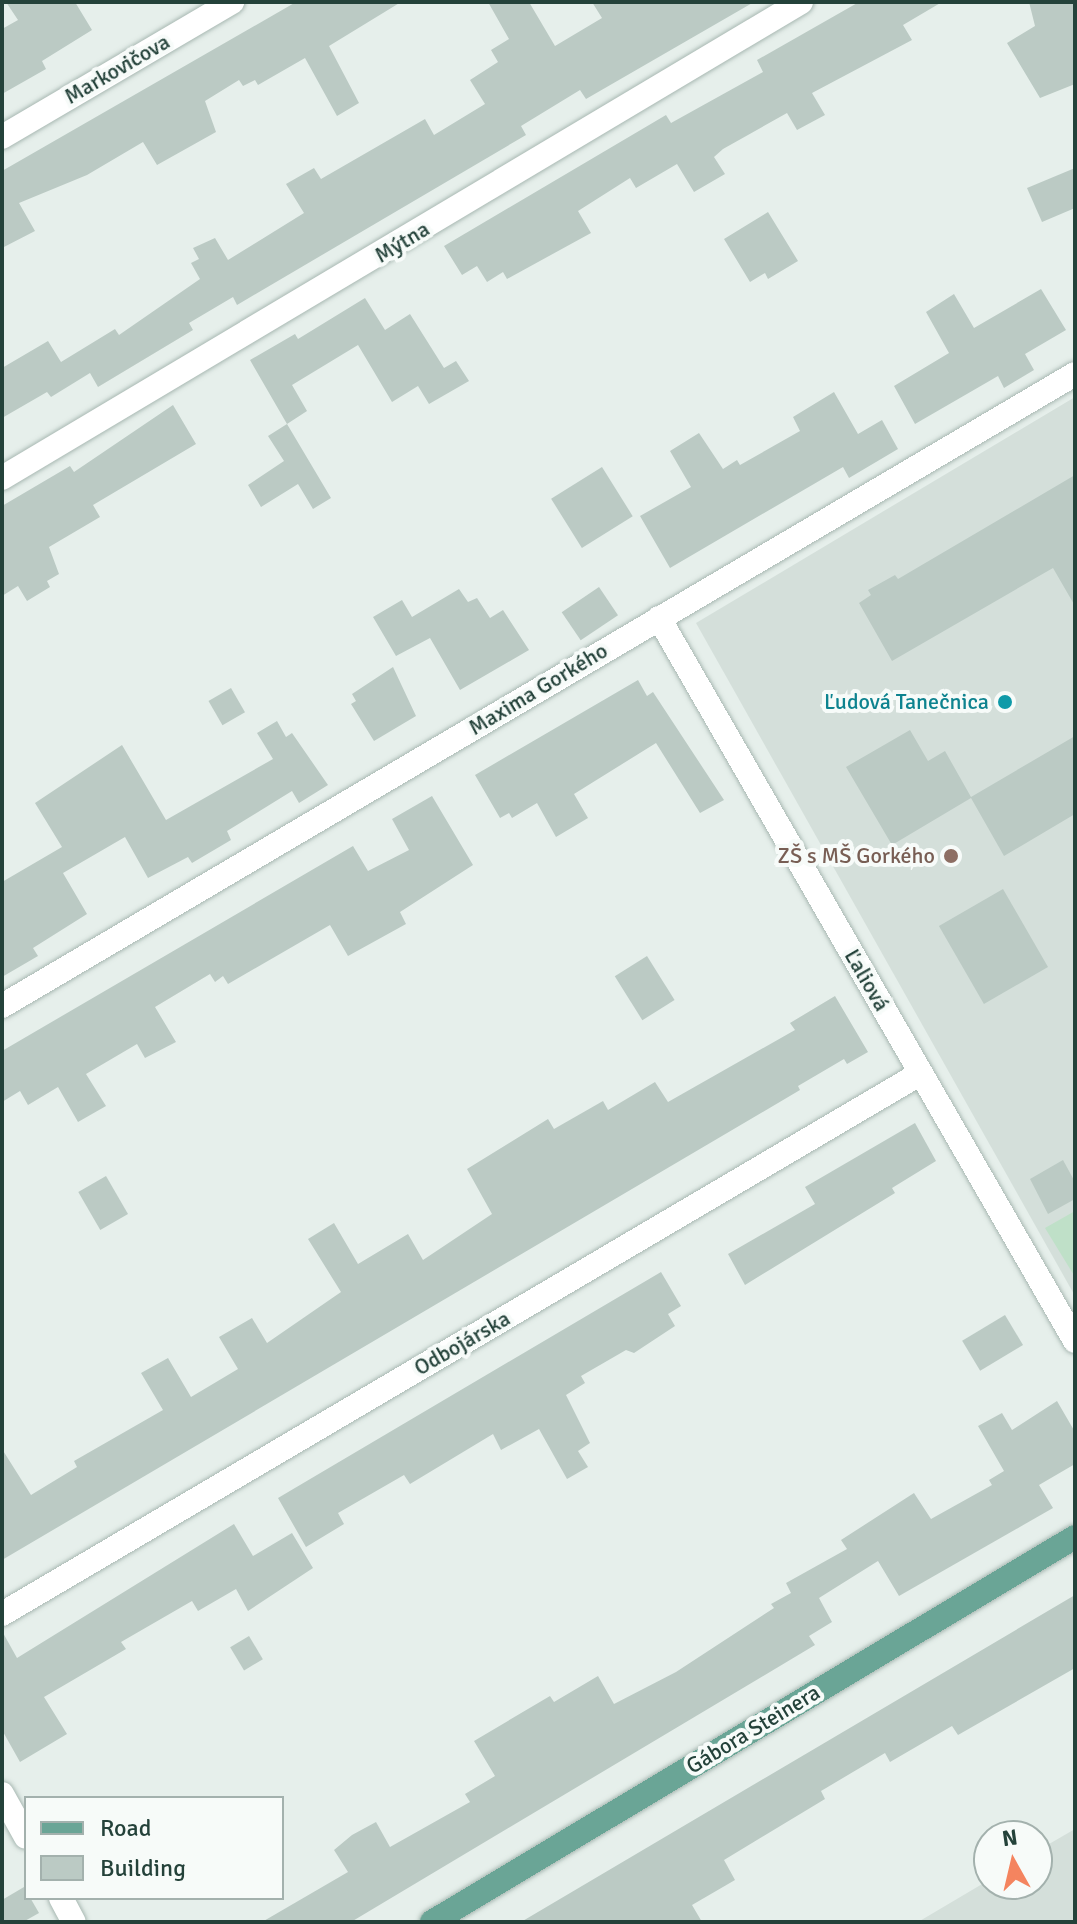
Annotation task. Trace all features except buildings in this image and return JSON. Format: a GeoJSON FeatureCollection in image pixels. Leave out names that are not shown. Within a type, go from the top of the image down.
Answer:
{"type":"FeatureCollection","features":[{"type":"Feature","properties":{"kind":"main road","name":"Gábora Steinera"},"geometry":{"type":"LineString","coordinates":[[432,1922],[1075,1537]]}},
{"type":"Feature","properties":{"kind":"street","name":"Markovičova"},"geometry":{"type":"LineString","coordinates":[[2,137],[232,2]]}},
{"type":"Feature","properties":{"kind":"street","name":"Mýtna"},"geometry":{"type":"LineString","coordinates":[[2,478],[801,2]]}},
{"type":"Feature","properties":{"kind":"street","name":"Maxima Gorkého"},"geometry":{"type":"LineString","coordinates":[[2,1006],[1075,374]]}},
{"type":"Feature","properties":{"kind":"street","name":"Ľaliová"},"geometry":{"type":"LineString","coordinates":[[659,618],[1075,1341]]}},
{"type":"Feature","properties":{"kind":"street","name":"Odbojárska"},"geometry":{"type":"LineString","coordinates":[[2,1614],[921,1073]]}},
{"type":"Feature","properties":{"kind":"street"},"geometry":{"type":"LineString","coordinates":[[2,1794],[24,1833]]}},
{"type":"Feature","properties":{"kind":"street"},"geometry":{"type":"LineString","coordinates":[[62,1900],[74,1922]]}},
{"type":"Feature","properties":{"kind":"shaded area","name":"ZŠ s MŠ Gorkého"},"geometry":{"type":"Polygon","coordinates":[[[1075,397],[1075,1296],[696,623],[1075,397]]]}},
{"type":"Feature","properties":{"kind":"shaded area"},"geometry":{"type":"Polygon","coordinates":[[[1075,1829],[1075,1922],[918,1922],[973,1889],[973,1900],[1053,1900],[1053,1842],[1075,1829]]]}},
{"type":"Feature","properties":{"kind":"green space"},"geometry":{"type":"Polygon","coordinates":[[[1075,1211],[1075,1277],[1045,1228],[1075,1211]]]}},
{"type":"Feature","properties":{"kind":"place","name":"Ľudová Tanečnica"},"geometry":{"type":"Point","coordinates":[1005,702]}},
{"type":"Feature","properties":{"kind":"place","name":"ZŠ s MŠ Gorkého"},"geometry":{"type":"Point","coordinates":[951,856]}}]}
